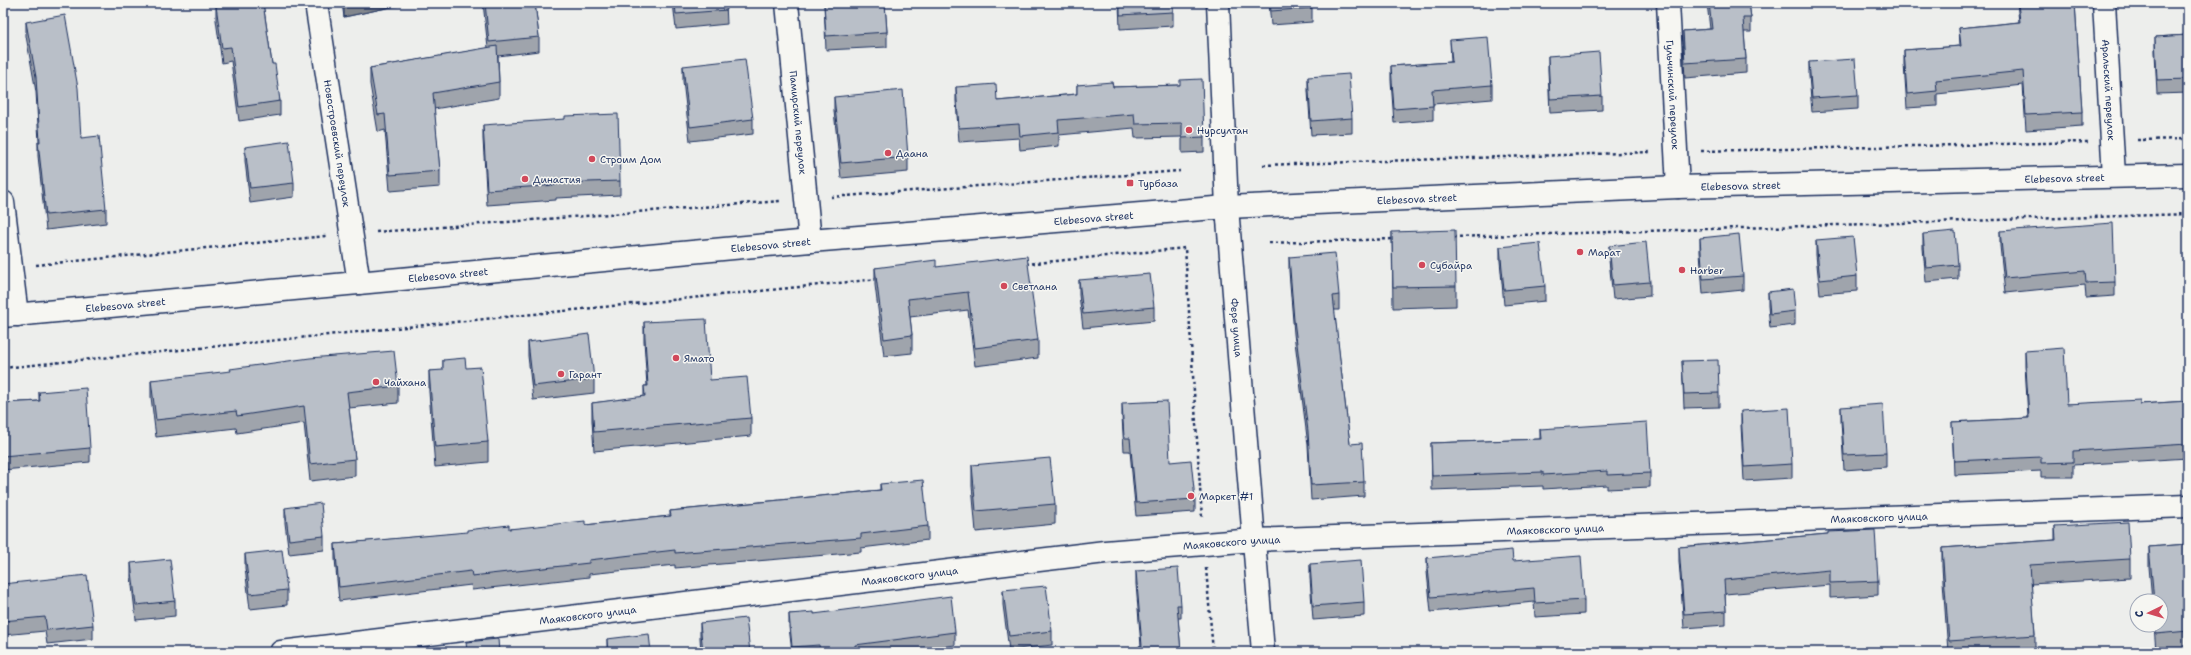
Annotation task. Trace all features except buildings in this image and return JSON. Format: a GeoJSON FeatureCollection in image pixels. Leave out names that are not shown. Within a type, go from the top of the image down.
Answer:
{"type":"FeatureCollection","features":[{"type":"Feature","properties":{"kind":"street","name":"Новостроевский переулок"},"geometry":{"type":"LineString","coordinates":[[316,3],[353,234],[359,283]]}},
{"type":"Feature","properties":{"kind":"street","name":"Памирский переулок"},"geometry":{"type":"LineString","coordinates":[[787,3],[810,241]]}},
{"type":"Feature","properties":{"kind":"street","name":"Фере улица"},"geometry":{"type":"LineString","coordinates":[[1218,3],[1227,207],[1263,652]]}},
{"type":"Feature","properties":{"kind":"street","name":"Гульчинский переулок"},"geometry":{"type":"LineString","coordinates":[[1668,3],[1678,187]]}},
{"type":"Feature","properties":{"kind":"street","name":"Аральский переулок"},"geometry":{"type":"LineString","coordinates":[[2104,3],[2114,176]]}},
{"type":"Feature","properties":{"kind":"street","name":"Elebesova street"},"geometry":{"type":"LineString","coordinates":[[10,315],[810,241],[1227,207],[1678,187],[2188,175]]}},
{"type":"Feature","properties":{"kind":"street"},"geometry":{"type":"LineString","coordinates":[[3,202],[11,268],[10,315]]}},
{"type":"Feature","properties":{"kind":"street","name":"Маяковского улица"},"geometry":{"type":"LineString","coordinates":[[281,652],[1105,552],[1254,540],[2188,506]]}},
{"type":"Feature","properties":{"kind":"path"},"geometry":{"type":"LineString","coordinates":[[1263,165],[1676,151],[2188,139]]}},
{"type":"Feature","properties":{"kind":"path"},"geometry":{"type":"LineString","coordinates":[[11,268],[353,234],[1180,171]]}},
{"type":"Feature","properties":{"kind":"path"},"geometry":{"type":"LineString","coordinates":[[1445,237],[2188,214]]}},
{"type":"Feature","properties":{"kind":"path"},"geometry":{"type":"LineString","coordinates":[[1269,243],[1397,239]]}},
{"type":"Feature","properties":{"kind":"path"},"geometry":{"type":"LineString","coordinates":[[1018,265],[1185,248],[1204,544],[1213,652]]}},
{"type":"Feature","properties":{"kind":"path"},"geometry":{"type":"LineString","coordinates":[[3,368],[884,279]]}},
{"type":"Feature","properties":{"kind":"place","name":"Нурсултан"},"geometry":{"type":"Point","coordinates":[1189,130]}},
{"type":"Feature","properties":{"kind":"place","name":"Даана"},"geometry":{"type":"Point","coordinates":[888,153]}},
{"type":"Feature","properties":{"kind":"place","name":"Строим Дом"},"geometry":{"type":"Point","coordinates":[592,159]}},
{"type":"Feature","properties":{"kind":"place","name":"Династия"},"geometry":{"type":"Point","coordinates":[525,179]}},
{"type":"Feature","properties":{"kind":"place","name":"Турбаза"},"geometry":{"type":"Point","coordinates":[1130,183]}},
{"type":"Feature","properties":{"kind":"place","name":"Марат"},"geometry":{"type":"Point","coordinates":[1580,252]}},
{"type":"Feature","properties":{"kind":"place","name":"Субайра"},"geometry":{"type":"Point","coordinates":[1422,265]}},
{"type":"Feature","properties":{"kind":"place","name":"Harber"},"geometry":{"type":"Point","coordinates":[1682,270]}},
{"type":"Feature","properties":{"kind":"place","name":"Светлана"},"geometry":{"type":"Point","coordinates":[1004,286]}},
{"type":"Feature","properties":{"kind":"place","name":"Ямато"},"geometry":{"type":"Point","coordinates":[676,358]}},
{"type":"Feature","properties":{"kind":"place","name":"Гарант"},"geometry":{"type":"Point","coordinates":[561,374]}},
{"type":"Feature","properties":{"kind":"place","name":"Чайхана"},"geometry":{"type":"Point","coordinates":[376,382]}},
{"type":"Feature","properties":{"kind":"place","name":"Маркет #1"},"geometry":{"type":"Point","coordinates":[1191,496]}}]}
